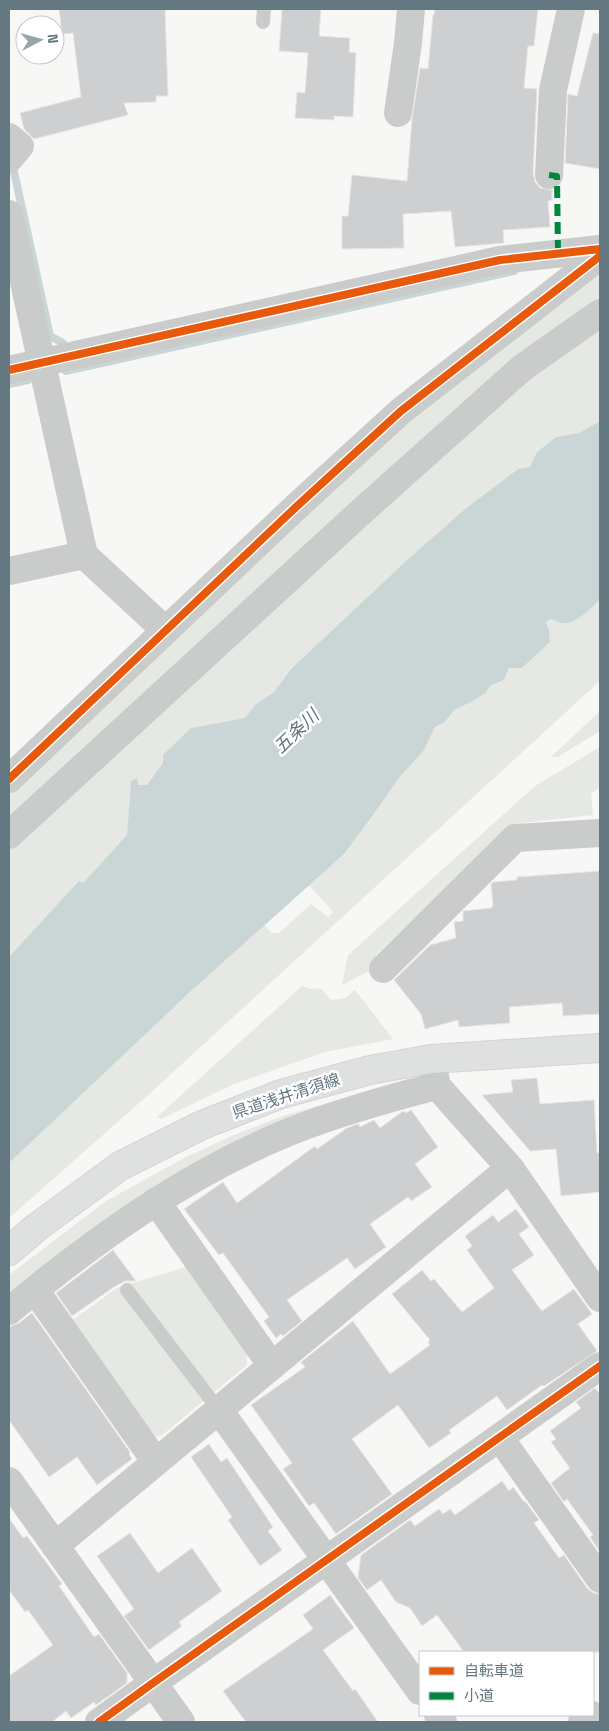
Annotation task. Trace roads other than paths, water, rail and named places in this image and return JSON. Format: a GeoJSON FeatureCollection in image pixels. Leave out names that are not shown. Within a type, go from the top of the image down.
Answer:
{"type":"FeatureCollection","features":[{"type":"Feature","properties":{"kind":"main road","name":"県道浅井清須線"},"geometry":{"type":"LineString","coordinates":[[9,1250],[120,1166],[202,1125],[281,1094],[370,1070],[431,1059],[600,1048]]}},
{"type":"Feature","properties":{"kind":"street"},"geometry":{"type":"LineString","coordinates":[[398,113],[408,43],[410,9]]}},
{"type":"Feature","properties":{"kind":"street"},"geometry":{"type":"LineString","coordinates":[[549,174],[553,90],[571,9]]}},
{"type":"Feature","properties":{"kind":"street"},"geometry":{"type":"LineString","coordinates":[[9,137],[20,146],[9,160]]}},
{"type":"Feature","properties":{"kind":"street"},"geometry":{"type":"LineString","coordinates":[[9,214],[84,555],[165,630]]}},
{"type":"Feature","properties":{"kind":"street"},"geometry":{"type":"LineString","coordinates":[[9,370],[500,260],[600,249]]}},
{"type":"Feature","properties":{"kind":"street"},"geometry":{"type":"LineString","coordinates":[[9,779],[296,507],[401,412],[600,256]]}},
{"type":"Feature","properties":{"kind":"street"},"geometry":{"type":"LineString","coordinates":[[9,836],[369,505],[522,368],[600,313]]}},
{"type":"Feature","properties":{"kind":"street"},"geometry":{"type":"LineString","coordinates":[[9,571],[84,555]]}},
{"type":"Feature","properties":{"kind":"street"},"geometry":{"type":"LineString","coordinates":[[383,970],[515,838],[600,833]]}},
{"type":"Feature","properties":{"kind":"street"},"geometry":{"type":"LineString","coordinates":[[431,1059],[437,1086],[510,1168],[600,1298]]}},
{"type":"Feature","properties":{"kind":"street"},"geometry":{"type":"LineString","coordinates":[[9,1311],[108,1234],[156,1201],[231,1159],[288,1132],[364,1105],[437,1086]]}},
{"type":"Feature","properties":{"kind":"street"},"geometry":{"type":"LineString","coordinates":[[55,1546],[510,1168]]}},
{"type":"Feature","properties":{"kind":"street"},"geometry":{"type":"LineString","coordinates":[[156,1201],[272,1366]]}},
{"type":"Feature","properties":{"kind":"street"},"geometry":{"type":"LineString","coordinates":[[35,1290],[156,1462]]}},
{"type":"Feature","properties":{"kind":"street"},"geometry":{"type":"LineString","coordinates":[[99,1722],[600,1366]]}},
{"type":"Feature","properties":{"kind":"street"},"geometry":{"type":"LineString","coordinates":[[219,1410],[419,1689]]}},
{"type":"Feature","properties":{"kind":"street"},"geometry":{"type":"LineString","coordinates":[[500,1438],[600,1579]]}},
{"type":"Feature","properties":{"kind":"street"},"geometry":{"type":"LineString","coordinates":[[9,1481],[181,1722]]}},
{"type":"Feature","properties":{"kind":"lane"},"geometry":{"type":"LineString","coordinates":[[127,1290],[219,1410]]}},
{"type":"Feature","properties":{"kind":"water","name":"五条川"},"geometry":{"type":"Polygon","coordinates":[[[600,421],[600,599],[582,616],[571,622],[561,623],[549,620],[546,623],[550,642],[522,668],[509,668],[504,680],[490,686],[486,693],[454,710],[445,722],[435,727],[424,750],[399,778],[344,854],[190,992],[9,1163],[9,957],[79,881],[83,883],[127,835],[131,781],[137,778],[138,785],[147,785],[163,763],[163,755],[191,728],[245,718],[255,705],[274,692],[291,669],[406,561],[465,509],[518,469],[530,467],[537,452],[556,437],[579,433],[600,421]]]}},
{"type":"Feature","properties":{"kind":"waterway"},"geometry":{"type":"LineString","coordinates":[[13,167],[50,336],[63,343]]}},
{"type":"Feature","properties":{"kind":"waterway"},"geometry":{"type":"LineString","coordinates":[[66,371],[514,271]]}},
{"type":"Feature","properties":{"kind":"waterway"},"geometry":{"type":"LineString","coordinates":[[9,384],[28,380]]}}]}
